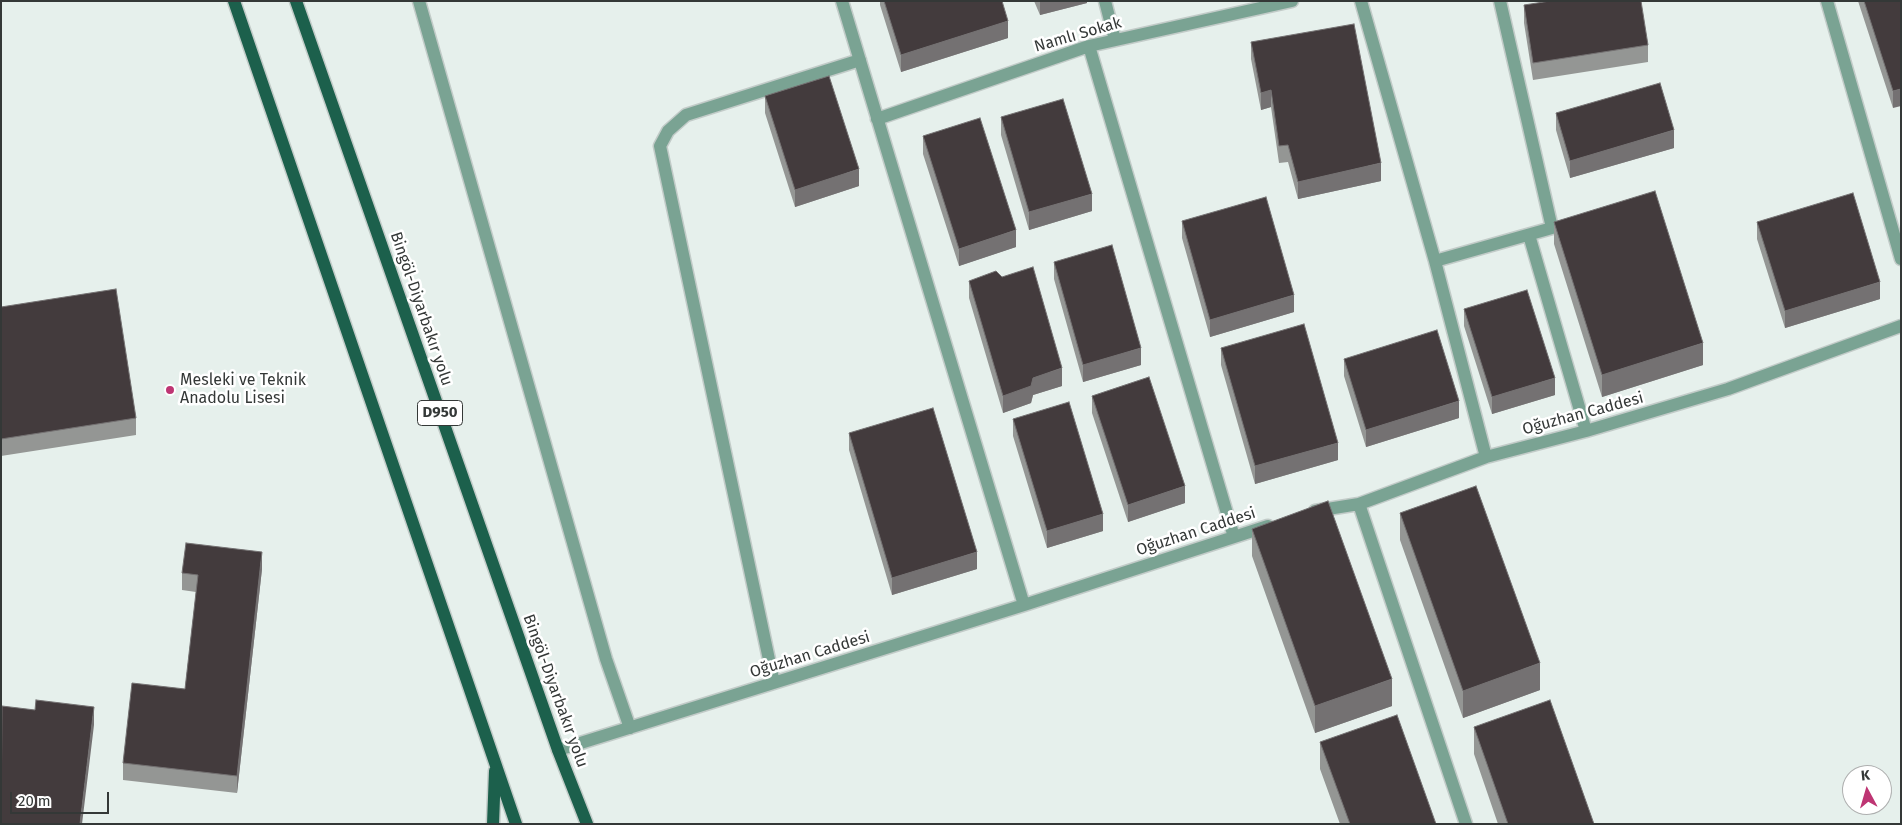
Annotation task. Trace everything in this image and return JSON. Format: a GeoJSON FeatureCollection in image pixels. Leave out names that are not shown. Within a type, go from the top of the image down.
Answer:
{"type":"FeatureCollection","features":[{"type":"Feature","properties":{"kind":"main road"},"geometry":{"type":"LineString","coordinates":[[234,1],[516,824]]}},
{"type":"Feature","properties":{"kind":"main road","name":"Bingöl-Diyarbakır yolu"},"geometry":{"type":"LineString","coordinates":[[296,1],[558,750],[587,824]]}},
{"type":"Feature","properties":{"kind":"main road"},"geometry":{"type":"LineString","coordinates":[[493,824],[495,764]]}},
{"type":"Feature","properties":{"kind":"street"},"geometry":{"type":"LineString","coordinates":[[419,1],[606,659],[630,728]]}},
{"type":"Feature","properties":{"kind":"street"},"geometry":{"type":"LineString","coordinates":[[842,1],[1024,605]]}},
{"type":"Feature","properties":{"kind":"street"},"geometry":{"type":"LineString","coordinates":[[1105,1],[1114,40]]}},
{"type":"Feature","properties":{"kind":"street","name":"Namlı Sokak"},"geometry":{"type":"LineString","coordinates":[[878,119],[1089,46],[1292,1]]}},
{"type":"Feature","properties":{"kind":"street"},"geometry":{"type":"LineString","coordinates":[[1361,1],[1435,262],[1486,457]]}},
{"type":"Feature","properties":{"kind":"street"},"geometry":{"type":"LineString","coordinates":[[1435,262],[1552,228],[1500,1]]}},
{"type":"Feature","properties":{"kind":"street"},"geometry":{"type":"LineString","coordinates":[[1827,1],[1901,259]]}},
{"type":"Feature","properties":{"kind":"street"},"geometry":{"type":"LineString","coordinates":[[1089,46],[1234,538]]}},
{"type":"Feature","properties":{"kind":"street"},"geometry":{"type":"LineString","coordinates":[[774,683],[660,146],[668,131],[686,115],[860,60]]}},
{"type":"Feature","properties":{"kind":"street"},"geometry":{"type":"LineString","coordinates":[[1528,235],[1586,431]]}},
{"type":"Feature","properties":{"kind":"street","name":"Oğuzhan Caddesi"},"geometry":{"type":"LineString","coordinates":[[1304,515],[1322,509],[1358,504],[1486,457],[1586,431],[1728,389],[1901,326]]}},
{"type":"Feature","properties":{"kind":"street"},"geometry":{"type":"LineString","coordinates":[[1358,504],[1466,824]]}},
{"type":"Feature","properties":{"kind":"street","name":"Oğuzhan Caddesi"},"geometry":{"type":"LineString","coordinates":[[558,750],[1024,605],[1278,523]]}},
{"type":"Feature","properties":{"kind":"building"},"geometry":{"type":"Polygon","coordinates":[[[884,1],[1002,1],[1008,21],[901,55],[884,1]]]}},
{"type":"Feature","properties":{"kind":"building"},"geometry":{"type":"Polygon","coordinates":[[[1550,1],[1641,1],[1648,45],[1533,63],[1524,5],[1550,1]]]}},
{"type":"Feature","properties":{"kind":"building"},"geometry":{"type":"Polygon","coordinates":[[[1864,1],[1901,1],[1901,89],[1893,91],[1864,1]]]}},
{"type":"Feature","properties":{"kind":"building"},"geometry":{"type":"Polygon","coordinates":[[[1354,24],[1381,163],[1298,182],[1288,145],[1279,146],[1271,90],[1261,93],[1251,42],[1354,24]]]}},
{"type":"Feature","properties":{"kind":"building"},"geometry":{"type":"Polygon","coordinates":[[[829,76],[859,169],[795,190],[765,96],[829,76]]]}},
{"type":"Feature","properties":{"kind":"building"},"geometry":{"type":"Polygon","coordinates":[[[1660,83],[1674,130],[1570,161],[1556,113],[1660,83]]]}},
{"type":"Feature","properties":{"kind":"building"},"geometry":{"type":"Polygon","coordinates":[[[1063,99],[1092,194],[1029,212],[1001,117],[1063,99]]]}},
{"type":"Feature","properties":{"kind":"building"},"geometry":{"type":"Polygon","coordinates":[[[980,118],[1016,230],[959,249],[923,136],[980,118]]]}},
{"type":"Feature","properties":{"kind":"building"},"geometry":{"type":"Polygon","coordinates":[[[1655,191],[1703,343],[1602,375],[1554,222],[1655,191]]]}},
{"type":"Feature","properties":{"kind":"building"},"geometry":{"type":"Polygon","coordinates":[[[1853,193],[1880,282],[1785,311],[1757,222],[1853,193]]]}},
{"type":"Feature","properties":{"kind":"building"},"geometry":{"type":"Polygon","coordinates":[[[1266,197],[1294,295],[1210,320],[1182,221],[1266,197]]]}},
{"type":"Feature","properties":{"kind":"building"},"geometry":{"type":"Polygon","coordinates":[[[1112,245],[1141,348],[1083,365],[1054,262],[1112,245]]]}},
{"type":"Feature","properties":{"kind":"building"},"geometry":{"type":"Polygon","coordinates":[[[1033,267],[1062,368],[1033,378],[1031,386],[1003,396],[969,281],[996,271],[1002,277],[1033,267]]]}},
{"type":"Feature","properties":{"kind":"building"},"geometry":{"type":"Polygon","coordinates":[[[116,289],[136,418],[1,439],[1,307],[116,289]]]}},
{"type":"Feature","properties":{"kind":"building"},"geometry":{"type":"Polygon","coordinates":[[[1527,290],[1555,378],[1492,397],[1464,309],[1527,290]]]}},
{"type":"Feature","properties":{"kind":"building"},"geometry":{"type":"Polygon","coordinates":[[[1304,324],[1338,443],[1255,466],[1221,348],[1304,324]]]}},
{"type":"Feature","properties":{"kind":"building"},"geometry":{"type":"Polygon","coordinates":[[[1437,330],[1459,401],[1366,430],[1344,359],[1437,330]]]}},
{"type":"Feature","properties":{"kind":"building"},"geometry":{"type":"Polygon","coordinates":[[[1149,377],[1185,486],[1128,505],[1092,396],[1149,377]]]}},
{"type":"Feature","properties":{"kind":"building"},"geometry":{"type":"Polygon","coordinates":[[[1069,402],[1103,514],[1047,531],[1013,419],[1069,402]]]}},
{"type":"Feature","properties":{"kind":"building"},"geometry":{"type":"Polygon","coordinates":[[[933,408],[977,552],[892,578],[849,433],[933,408]]]}},
{"type":"Feature","properties":{"kind":"building"},"geometry":{"type":"Polygon","coordinates":[[[1476,486],[1540,663],[1463,691],[1400,513],[1476,486]]]}},
{"type":"Feature","properties":{"kind":"building"},"geometry":{"type":"Polygon","coordinates":[[[1328,501],[1392,679],[1315,706],[1252,529],[1328,501]]]}},
{"type":"Feature","properties":{"kind":"building"},"geometry":{"type":"Polygon","coordinates":[[[186,543],[262,552],[237,776],[123,763],[132,683],[185,689],[198,575],[182,573],[186,543]]]}},
{"type":"Feature","properties":{"kind":"building"},"geometry":{"type":"Polygon","coordinates":[[[36,700],[94,707],[80,824],[1,824],[2,706],[35,710],[36,700]]]}},
{"type":"Feature","properties":{"kind":"building"},"geometry":{"type":"Polygon","coordinates":[[[1550,700],[1594,824],[1508,824],[1474,727],[1550,700]]]}},
{"type":"Feature","properties":{"kind":"building"},"geometry":{"type":"Polygon","coordinates":[[[1397,715],[1436,824],[1350,824],[1320,742],[1397,715]]]}},
{"type":"Feature","properties":{"kind":"place","name":"Mesleki ve Teknik Anadolu Lisesi"},"geometry":{"type":"Point","coordinates":[170,390]}}]}
